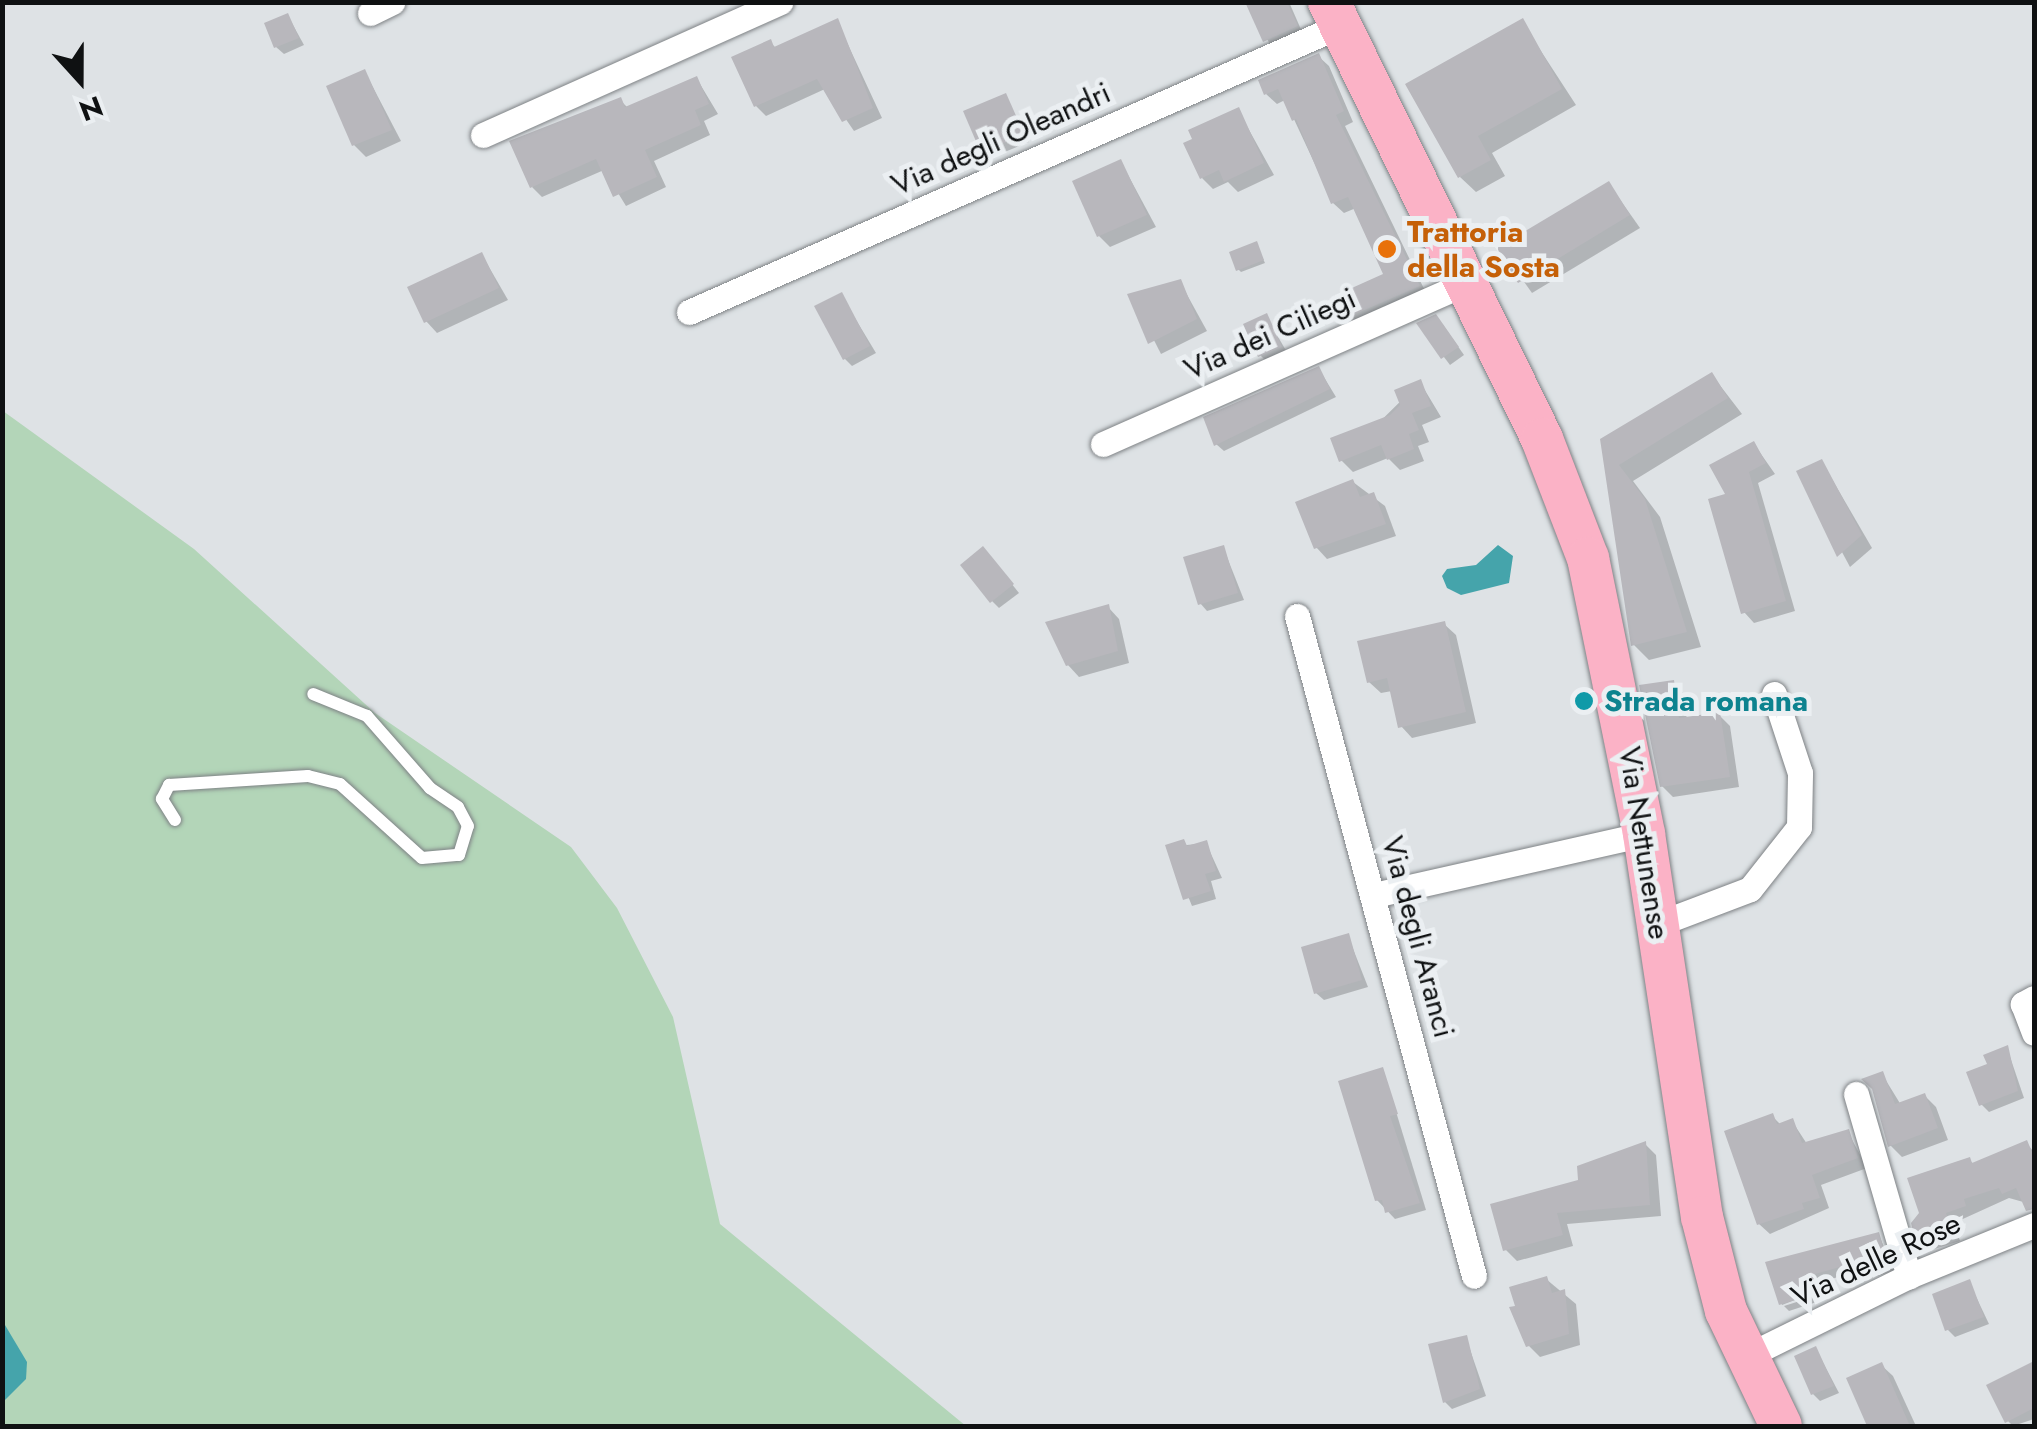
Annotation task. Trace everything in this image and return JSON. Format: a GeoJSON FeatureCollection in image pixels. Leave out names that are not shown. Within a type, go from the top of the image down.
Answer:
{"type":"FeatureCollection","features":[{"type":"Feature","properties":{"kind":"main road","name":"Via Nettunense"},"geometry":{"type":"LineString","coordinates":[[1334,14],[1542,439],[1588,558],[1644,834],[1698,1198],[1719,1288],[1745,1357],[1781,1426]]}},
{"type":"Feature","properties":{"kind":"street"},"geometry":{"type":"LineString","coordinates":[[482,136],[781,2]]}},
{"type":"Feature","properties":{"kind":"street","name":"Via degli Oleandri"},"geometry":{"type":"LineString","coordinates":[[690,312],[1334,14]]}},
{"type":"Feature","properties":{"kind":"street","name":"Via dei Ciliegi"},"geometry":{"type":"LineString","coordinates":[[1104,444],[1464,284]]}},
{"type":"Feature","properties":{"kind":"street","name":"Via degli Aranci"},"geometry":{"type":"LineString","coordinates":[[1297,616],[1474,1276]]}},
{"type":"Feature","properties":{"kind":"street"},"geometry":{"type":"LineString","coordinates":[[1658,924],[1750,889],[1799,828],[1800,772],[1774,694]]}},
{"type":"Feature","properties":{"kind":"street"},"geometry":{"type":"LineString","coordinates":[[1374,895],[1644,834]]}},
{"type":"Feature","properties":{"kind":"street"},"geometry":{"type":"LineString","coordinates":[[2034,998],[2022,1004],[2034,1033]]}},
{"type":"Feature","properties":{"kind":"street"},"geometry":{"type":"LineString","coordinates":[[1856,1094],[1909,1276]]}},
{"type":"Feature","properties":{"kind":"street","name":"Via delle Rose"},"geometry":{"type":"LineString","coordinates":[[1745,1357],[1909,1276],[2033,1230]]}},
{"type":"Feature","properties":{"kind":"lane"},"geometry":{"type":"LineString","coordinates":[[175,820],[162,798],[169,785],[308,776],[340,784],[422,858],[459,856],[468,826],[458,807],[430,788],[366,716],[312,694]]}},
{"type":"Feature","properties":{"kind":"green space"},"geometry":{"type":"Polygon","coordinates":[[[3,411],[194,549],[375,713],[571,847],[617,908],[673,1017],[720,1224],[966,1426],[3,1426],[3,411]]]}},
{"type":"Feature","properties":{"kind":"water"},"geometry":{"type":"Polygon","coordinates":[[[1498,545],[1513,556],[1509,583],[1461,595],[1447,588],[1442,576],[1447,569],[1476,565],[1498,545]]]}},
{"type":"Feature","properties":{"kind":"water"},"geometry":{"type":"Polygon","coordinates":[[[2,1320],[27,1362],[26,1379],[3,1402],[2,1320]]]}},
{"type":"Feature","properties":{"kind":"building"},"geometry":{"type":"Polygon","coordinates":[[[1245,2],[1287,2],[1298,26],[1263,42],[1245,2]]]}},
{"type":"Feature","properties":{"kind":"building"},"geometry":{"type":"Polygon","coordinates":[[[288,13],[299,38],[274,48],[264,23],[288,13]]]}},
{"type":"Feature","properties":{"kind":"building"},"geometry":{"type":"Polygon","coordinates":[[[838,18],[873,108],[842,122],[817,79],[754,107],[731,57],[771,39],[774,47],[838,18]]]}},
{"type":"Feature","properties":{"kind":"building"},"geometry":{"type":"Polygon","coordinates":[[[1523,18],[1562,89],[1478,136],[1491,160],[1458,178],[1405,84],[1523,18]]]}},
{"type":"Feature","properties":{"kind":"building"},"geometry":{"type":"Polygon","coordinates":[[[1319,53],[1344,111],[1336,115],[1420,286],[1344,319],[1334,296],[1383,274],[1348,197],[1331,204],[1296,119],[1292,121],[1278,89],[1264,95],[1258,80],[1319,53]]]}},
{"type":"Feature","properties":{"kind":"building"},"geometry":{"type":"Polygon","coordinates":[[[365,69],[392,130],[352,146],[326,86],[365,69]]]}},
{"type":"Feature","properties":{"kind":"building"},"geometry":{"type":"Polygon","coordinates":[[[697,76],[709,104],[695,110],[701,125],[645,150],[657,177],[613,197],[596,159],[530,188],[509,141],[621,97],[625,107],[697,76]]]}},
{"type":"Feature","properties":{"kind":"building"},"geometry":{"type":"Polygon","coordinates":[[[1006,93],[1024,134],[981,153],[963,111],[1006,93]]]}},
{"type":"Feature","properties":{"kind":"building"},"geometry":{"type":"Polygon","coordinates":[[[1239,107],[1264,163],[1224,182],[1219,170],[1200,179],[1183,143],[1192,139],[1188,130],[1239,107]]]}},
{"type":"Feature","properties":{"kind":"building"},"geometry":{"type":"Polygon","coordinates":[[[1121,159],[1147,215],[1097,237],[1072,181],[1121,159]]]}},
{"type":"Feature","properties":{"kind":"building"},"geometry":{"type":"Polygon","coordinates":[[[1609,181],[1630,215],[1518,283],[1497,248],[1609,181]]]}},
{"type":"Feature","properties":{"kind":"building"},"geometry":{"type":"Polygon","coordinates":[[[1257,241],[1264,260],[1236,271],[1229,252],[1257,241]]]}},
{"type":"Feature","properties":{"kind":"building"},"geometry":{"type":"Polygon","coordinates":[[[482,252],[499,288],[424,323],[407,287],[482,252]]]}},
{"type":"Feature","properties":{"kind":"building"},"geometry":{"type":"Polygon","coordinates":[[[1181,279],[1197,319],[1148,344],[1127,294],[1181,279]]]}},
{"type":"Feature","properties":{"kind":"building"},"geometry":{"type":"Polygon","coordinates":[[[842,292],[870,346],[843,360],[814,306],[842,292]]]}},
{"type":"Feature","properties":{"kind":"building"},"geometry":{"type":"Polygon","coordinates":[[[1267,313],[1282,347],[1258,357],[1243,324],[1267,313]]]}},
{"type":"Feature","properties":{"kind":"building"},"geometry":{"type":"Polygon","coordinates":[[[1436,314],[1459,347],[1441,359],[1416,323],[1436,314]]]}},
{"type":"Feature","properties":{"kind":"building"},"geometry":{"type":"Polygon","coordinates":[[[1319,366],[1330,389],[1214,446],[1203,417],[1319,366]]]}},
{"type":"Feature","properties":{"kind":"building"},"geometry":{"type":"Polygon","coordinates":[[[1712,372],[1728,398],[1619,465],[1645,499],[1687,632],[1631,646],[1600,439],[1712,372]]]}},
{"type":"Feature","properties":{"kind":"building"},"geometry":{"type":"Polygon","coordinates":[[[1421,379],[1431,406],[1412,413],[1419,430],[1409,434],[1414,449],[1387,460],[1381,445],[1339,462],[1330,438],[1390,415],[1400,405],[1394,390],[1421,379]]]}},
{"type":"Feature","properties":{"kind":"building"},"geometry":{"type":"Polygon","coordinates":[[[1754,441],[1766,463],[1749,472],[1786,601],[1741,614],[1708,499],[1725,494],[1709,465],[1754,441]]]}},
{"type":"Feature","properties":{"kind":"building"},"geometry":{"type":"Polygon","coordinates":[[[1822,459],[1862,535],[1837,557],[1796,471],[1822,459]]]}},
{"type":"Feature","properties":{"kind":"building"},"geometry":{"type":"Polygon","coordinates":[[[1353,479],[1360,497],[1374,492],[1386,524],[1314,549],[1295,502],[1353,479]]]}},
{"type":"Feature","properties":{"kind":"building"},"geometry":{"type":"Polygon","coordinates":[[[1224,545],[1238,593],[1198,605],[1183,557],[1224,545]]]}},
{"type":"Feature","properties":{"kind":"building"},"geometry":{"type":"Polygon","coordinates":[[[983,546],[1014,584],[990,603],[960,565],[983,546]]]}},
{"type":"Feature","properties":{"kind":"building"},"geometry":{"type":"Polygon","coordinates":[[[1109,604],[1118,651],[1066,666],[1045,622],[1109,604]]]}},
{"type":"Feature","properties":{"kind":"building"},"geometry":{"type":"Polygon","coordinates":[[[1445,621],[1466,712],[1398,728],[1387,678],[1367,683],[1357,641],[1445,621]]]}},
{"type":"Feature","properties":{"kind":"building"},"geometry":{"type":"Polygon","coordinates":[[[1674,680],[1679,718],[1720,712],[1730,777],[1660,787],[1639,685],[1674,680]]]}},
{"type":"Feature","properties":{"kind":"building"},"geometry":{"type":"Polygon","coordinates":[[[1184,839],[1187,846],[1207,840],[1216,871],[1205,874],[1211,891],[1183,900],[1165,845],[1184,839]]]}},
{"type":"Feature","properties":{"kind":"building"},"geometry":{"type":"Polygon","coordinates":[[[1349,933],[1362,980],[1314,994],[1301,947],[1349,933]]]}},
{"type":"Feature","properties":{"kind":"building"},"geometry":{"type":"Polygon","coordinates":[[[2008,1045],[2018,1091],[1979,1106],[1966,1072],[1987,1064],[1983,1055],[2008,1045]]]}},
{"type":"Feature","properties":{"kind":"building"},"geometry":{"type":"Polygon","coordinates":[[[1383,1067],[1398,1114],[1390,1116],[1420,1203],[1385,1213],[1382,1200],[1375,1201],[1338,1081],[1383,1067]]]}},
{"type":"Feature","properties":{"kind":"building"},"geometry":{"type":"Polygon","coordinates":[[[1883,1071],[1895,1104],[1925,1093],[1938,1128],[1888,1147],[1872,1089],[1861,1079],[1883,1071]]]}},
{"type":"Feature","properties":{"kind":"building"},"geometry":{"type":"Polygon","coordinates":[[[1773,1113],[1777,1124],[1793,1118],[1802,1143],[1849,1129],[1858,1158],[1812,1175],[1820,1198],[1802,1203],[1804,1209],[1757,1225],[1724,1131],[1773,1113]]]}},
{"type":"Feature","properties":{"kind":"building"},"geometry":{"type":"Polygon","coordinates":[[[2027,1140],[2034,1157],[2034,1209],[2026,1211],[2016,1188],[2002,1194],[1999,1188],[1964,1199],[1966,1206],[1946,1213],[1952,1231],[1916,1243],[1911,1223],[1919,1213],[1907,1178],[1970,1157],[1972,1163],[2027,1140]]]}},
{"type":"Feature","properties":{"kind":"building"},"geometry":{"type":"Polygon","coordinates":[[[1646,1141],[1650,1205],[1557,1213],[1563,1235],[1503,1251],[1490,1204],[1578,1180],[1577,1166],[1646,1141]]]}},
{"type":"Feature","properties":{"kind":"building"},"geometry":{"type":"Polygon","coordinates":[[[1879,1232],[1888,1264],[1861,1272],[1858,1262],[1815,1274],[1821,1292],[1779,1305],[1765,1262],[1879,1232]]]}},
{"type":"Feature","properties":{"kind":"building"},"geometry":{"type":"Polygon","coordinates":[[[1547,1276],[1552,1293],[1565,1289],[1569,1334],[1526,1347],[1509,1307],[1515,1306],[1509,1287],[1547,1276]]]}},
{"type":"Feature","properties":{"kind":"building"},"geometry":{"type":"Polygon","coordinates":[[[1970,1279],[1984,1317],[1945,1331],[1932,1294],[1970,1279]]]}},
{"type":"Feature","properties":{"kind":"building"},"geometry":{"type":"Polygon","coordinates":[[[1467,1335],[1480,1389],[1443,1403],[1428,1344],[1467,1335]]]}},
{"type":"Feature","properties":{"kind":"building"},"geometry":{"type":"Polygon","coordinates":[[[1816,1346],[1834,1386],[1811,1395],[1794,1356],[1816,1346]]]}},
{"type":"Feature","properties":{"kind":"building"},"geometry":{"type":"Polygon","coordinates":[[[2034,1361],[2034,1408],[2005,1423],[1986,1385],[2034,1361]]]}},
{"type":"Feature","properties":{"kind":"building"},"geometry":{"type":"Polygon","coordinates":[[[1882,1362],[1910,1426],[1867,1426],[1846,1378],[1882,1362]]]}},
{"type":"Feature","properties":{"kind":"place","name":"Trattoria della Sosta"},"geometry":{"type":"Point","coordinates":[1387,249]}},
{"type":"Feature","properties":{"kind":"place","name":"Strada romana"},"geometry":{"type":"Point","coordinates":[1584,701]}}]}
